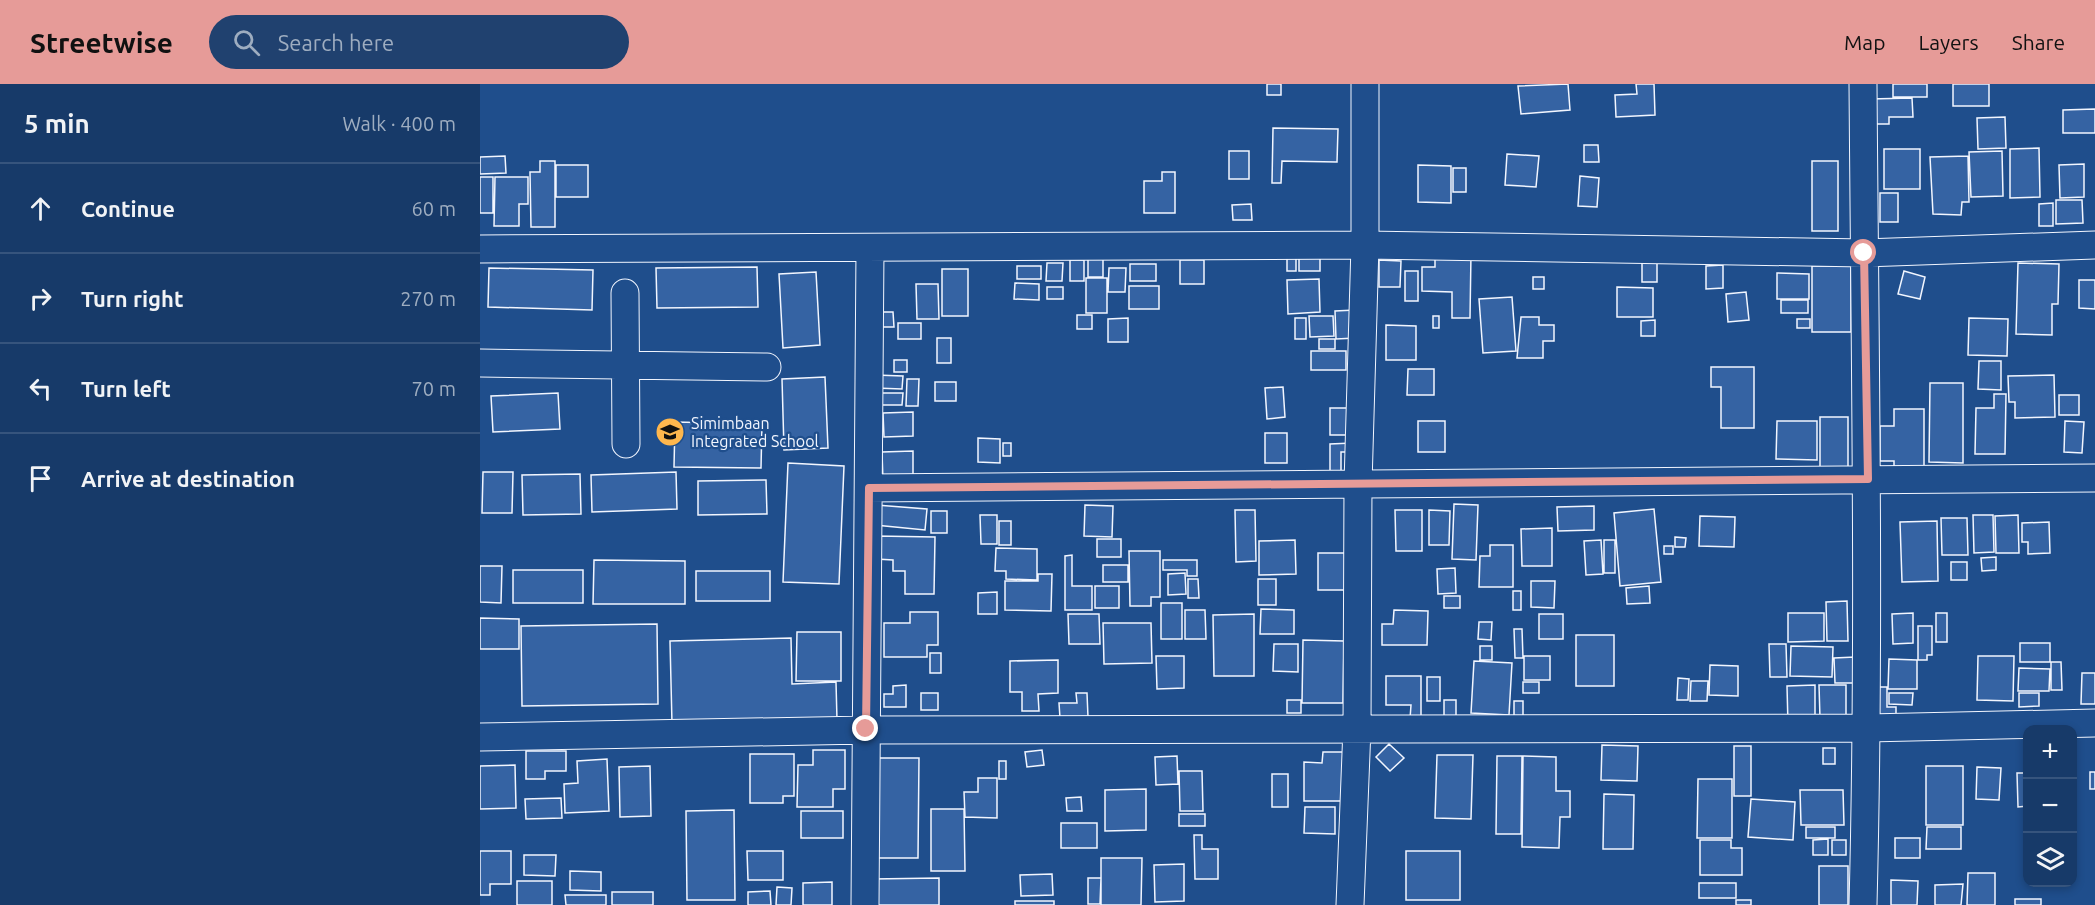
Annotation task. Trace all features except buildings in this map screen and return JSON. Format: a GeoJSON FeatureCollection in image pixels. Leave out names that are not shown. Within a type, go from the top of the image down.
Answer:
{"type":"FeatureCollection","features":[{"type":"Feature","properties":{"kind":"street"},"geometry":{"type":"LineString","coordinates":[[1350,905],[1357,728],[1358,484],[1365,245],[1365,84]]}},
{"type":"Feature","properties":{"kind":"street"},"geometry":{"type":"LineString","coordinates":[[1863,84],[1868,479],[1868,728],[1863,905]]}},
{"type":"Feature","properties":{"kind":"street"},"geometry":{"type":"LineString","coordinates":[[480,249],[1365,245],[1864,253],[2095,245]]}},
{"type":"Feature","properties":{"kind":"street"},"geometry":{"type":"LineString","coordinates":[[865,905],[870,249]]}},
{"type":"Feature","properties":{"kind":"street"},"geometry":{"type":"LineString","coordinates":[[625,293],[626,444]]}},
{"type":"Feature","properties":{"kind":"street"},"geometry":{"type":"LineString","coordinates":[[480,363],[767,367]]}},
{"type":"Feature","properties":{"kind":"street"},"geometry":{"type":"LineString","coordinates":[[869,488],[2095,478]]}},
{"type":"Feature","properties":{"kind":"street"},"geometry":{"type":"LineString","coordinates":[[480,737],[866,729],[1868,728],[2095,723]]}},
{"type":"Feature","properties":{"kind":"place","name":"Simimbaan Integrated School"},"geometry":{"type":"Point","coordinates":[670,432]}},
{"type":"Feature","properties":{"kind":"route"},"geometry":{"type":"LineString","coordinates":[[866,729],[869,488],[1868,479],[1864,253]]}}]}
